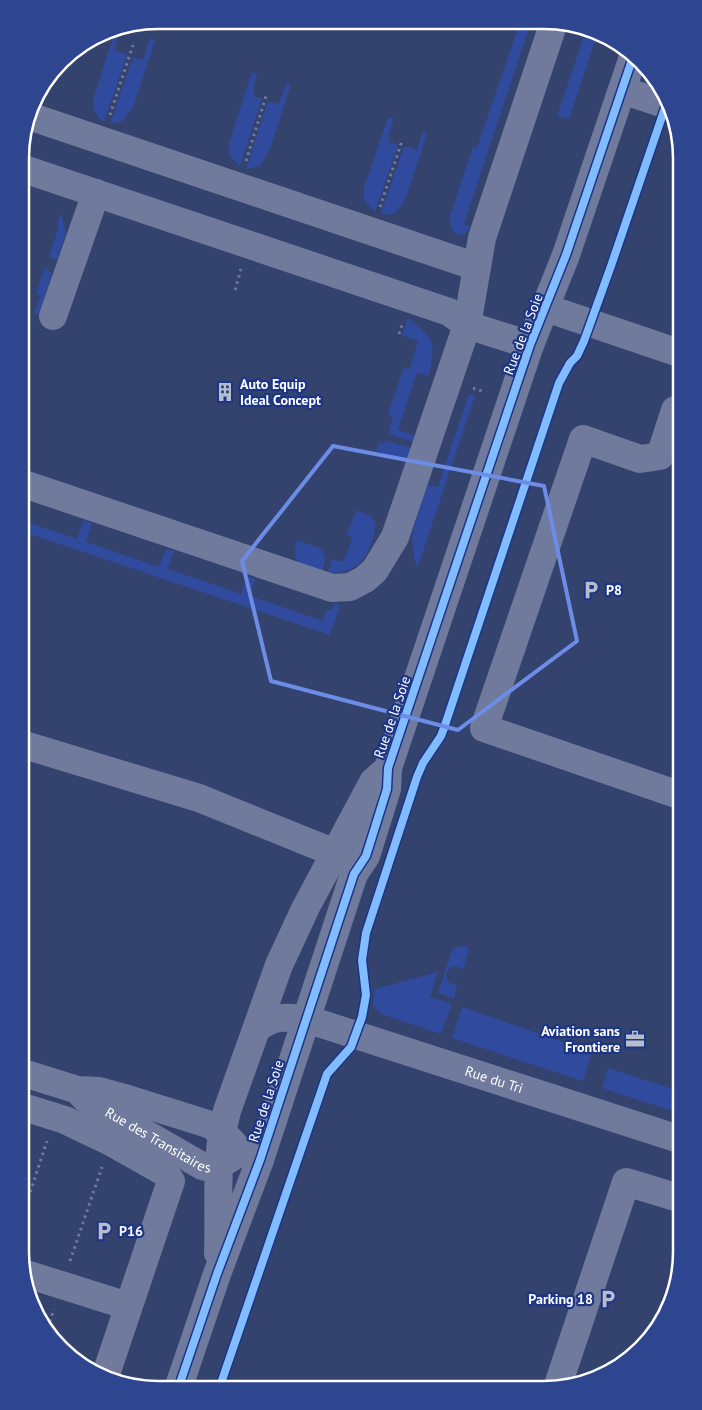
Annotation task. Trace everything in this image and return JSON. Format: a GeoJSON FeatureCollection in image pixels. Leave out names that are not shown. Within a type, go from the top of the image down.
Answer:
{"type":"FeatureCollection","features":[{"type":"Feature","properties":{"kind":"street"},"geometry":{"type":"LineString","coordinates":[[29,487],[332,588],[350,587],[365,579],[375,570],[395,537],[467,325],[482,238],[552,29]]}},
{"type":"Feature","properties":{"kind":"street","name":"Rue de la Soie"},"geometry":{"type":"LineString","coordinates":[[181,1381],[217,1274],[250,1156],[306,1019],[354,874],[366,856],[387,789],[388,768],[530,346],[566,255],[631,63]]}},
{"type":"Feature","properties":{"kind":"street"},"geometry":{"type":"LineString","coordinates":[[622,90],[661,103]]}},
{"type":"Feature","properties":{"kind":"street"},"geometry":{"type":"LineString","coordinates":[[35,118],[477,267]]}},
{"type":"Feature","properties":{"kind":"street"},"geometry":{"type":"LineString","coordinates":[[29,171],[449,312],[467,325],[530,346]]}},
{"type":"Feature","properties":{"kind":"street"},"geometry":{"type":"LineString","coordinates":[[53,316],[96,193]]}},
{"type":"Feature","properties":{"kind":"street"},"geometry":{"type":"LineString","coordinates":[[546,308],[673,351]]}},
{"type":"Feature","properties":{"kind":"street"},"geometry":{"type":"LineString","coordinates":[[673,413],[660,456],[640,459],[583,439],[484,728],[673,793]]}},
{"type":"Feature","properties":{"kind":"street"},"geometry":{"type":"LineString","coordinates":[[29,747],[199,798],[336,853],[348,862],[354,874]]}},
{"type":"Feature","properties":{"kind":"street","name":"Rue de la Soie"},"geometry":{"type":"LineString","coordinates":[[217,1274],[219,1229],[217,1167],[221,1132],[227,1112],[283,957],[306,907],[373,782],[388,768]]}},
{"type":"Feature","properties":{"kind":"street","name":"Rue du Tri"},"geometry":{"type":"LineString","coordinates":[[257,1028],[269,1019],[283,1017],[306,1019],[673,1137]]}},
{"type":"Feature","properties":{"kind":"street","name":"Rue des Transitaires"},"geometry":{"type":"LineString","coordinates":[[29,1075],[78,1090],[99,1091],[128,1099],[211,1126],[250,1156]]}},
{"type":"Feature","properties":{"kind":"street","name":"Rue des Transitaires"},"geometry":{"type":"LineString","coordinates":[[78,1090],[86,1099],[202,1166],[209,1168],[217,1167],[250,1156]]}},
{"type":"Feature","properties":{"kind":"street"},"geometry":{"type":"LineString","coordinates":[[29,1109],[65,1120],[111,1142],[164,1172],[171,1181],[107,1370]]}},
{"type":"Feature","properties":{"kind":"street"},"geometry":{"type":"LineString","coordinates":[[559,1380],[626,1182],[673,1196]]}},
{"type":"Feature","properties":{"kind":"street"},"geometry":{"type":"LineString","coordinates":[[31,1275],[128,1306]]}},
{"type":"Feature","properties":{"kind":"path"},"geometry":{"type":"LineString","coordinates":[[237,186],[267,93]]}},
{"type":"Feature","properties":{"kind":"path"},"geometry":{"type":"LineString","coordinates":[[372,231],[402,141]]}},
{"type":"Feature","properties":{"kind":"path"},"geometry":{"type":"LineString","coordinates":[[29,1196],[49,1135]]}},
{"type":"Feature","properties":{"kind":"path"},"geometry":{"type":"LineString","coordinates":[[50,1323],[111,1142]]}},
{"type":"Feature","properties":{"kind":"highlighted area"},"geometry":{"type":"Polygon","coordinates":[[[333,446],[544,486],[577,641],[458,730],[271,681],[242,561],[333,446]]]}},
{"type":"Feature","properties":{"kind":"shaded area"},"geometry":{"type":"Polygon","coordinates":[[[518,29],[529,29],[464,224],[471,227],[465,233],[456,235],[451,227],[450,216],[473,147],[477,148],[518,29]]]}},
{"type":"Feature","properties":{"kind":"shaded area"},"geometry":{"type":"Polygon","coordinates":[[[118,35],[114,50],[127,55],[104,122],[95,112],[93,100],[113,37],[118,35]]]}},
{"type":"Feature","properties":{"kind":"shaded area"},"geometry":{"type":"Polygon","coordinates":[[[584,35],[595,40],[569,119],[557,116],[584,35]]]}},
{"type":"Feature","properties":{"kind":"shaded area"},"geometry":{"type":"Polygon","coordinates":[[[150,38],[155,40],[134,105],[123,121],[110,124],[133,57],[143,60],[150,38]]]}},
{"type":"Feature","properties":{"kind":"shaded area"},"geometry":{"type":"Polygon","coordinates":[[[252,72],[257,74],[253,96],[262,99],[240,166],[229,155],[229,143],[252,72]]]}},
{"type":"Feature","properties":{"kind":"shaded area"},"geometry":{"type":"Polygon","coordinates":[[[286,84],[291,85],[270,149],[260,166],[246,169],[268,101],[279,104],[286,84]]]}},
{"type":"Feature","properties":{"kind":"shaded area"},"geometry":{"type":"Polygon","coordinates":[[[388,117],[394,119],[388,136],[390,137],[388,142],[398,145],[375,212],[364,200],[364,188],[388,117]]]}},
{"type":"Feature","properties":{"kind":"shaded area"},"geometry":{"type":"Polygon","coordinates":[[[423,131],[427,132],[405,199],[396,212],[389,214],[381,213],[404,146],[417,150],[423,131]]]}},
{"type":"Feature","properties":{"kind":"shaded area"},"geometry":{"type":"Polygon","coordinates":[[[61,212],[66,233],[57,260],[49,257],[59,226],[57,225],[61,212]]]}},
{"type":"Feature","properties":{"kind":"shaded area"},"geometry":{"type":"Polygon","coordinates":[[[45,267],[52,274],[37,314],[34,313],[41,296],[36,294],[45,267]]]}},
{"type":"Feature","properties":{"kind":"shaded area"},"geometry":{"type":"Polygon","coordinates":[[[408,318],[429,337],[433,348],[429,376],[417,372],[398,430],[416,436],[414,442],[388,434],[393,417],[388,415],[404,367],[410,368],[418,341],[402,335],[408,318]]]}},
{"type":"Feature","properties":{"kind":"shaded area"},"geometry":{"type":"Polygon","coordinates":[[[469,394],[475,396],[417,569],[412,534],[427,485],[438,487],[469,394]]]}},
{"type":"Feature","properties":{"kind":"shaded area"},"geometry":{"type":"Polygon","coordinates":[[[385,440],[412,448],[408,461],[376,451],[379,442],[384,444],[385,440]]]}},
{"type":"Feature","properties":{"kind":"shaded area"},"geometry":{"type":"Polygon","coordinates":[[[356,510],[371,516],[376,524],[367,553],[363,560],[349,570],[328,573],[332,559],[343,562],[353,537],[347,535],[356,510]]]}},
{"type":"Feature","properties":{"kind":"shaded area"},"geometry":{"type":"Polygon","coordinates":[[[84,520],[92,523],[86,542],[159,567],[166,549],[174,551],[168,569],[241,594],[248,576],[255,579],[250,596],[323,621],[327,609],[332,610],[334,603],[338,604],[340,607],[330,635],[29,534],[29,523],[77,539],[84,520]]]}},
{"type":"Feature","properties":{"kind":"shaded area"},"geometry":{"type":"Polygon","coordinates":[[[297,540],[325,550],[323,556],[326,557],[322,571],[299,562],[295,554],[297,540]]]}},
{"type":"Feature","properties":{"kind":"shaded area"},"geometry":{"type":"Polygon","coordinates":[[[466,945],[469,951],[463,970],[453,966],[446,975],[448,982],[457,986],[454,999],[438,993],[452,950],[466,945]]]}},
{"type":"Feature","properties":{"kind":"shaded area"},"geometry":{"type":"Polygon","coordinates":[[[438,972],[430,997],[452,1004],[441,1034],[384,1015],[373,1007],[375,989],[438,972]]]}},
{"type":"Feature","properties":{"kind":"shaded area"},"geometry":{"type":"Polygon","coordinates":[[[462,1007],[592,1052],[583,1081],[452,1038],[462,1007]]]}},
{"type":"Feature","properties":{"kind":"shaded area"},"geometry":{"type":"Polygon","coordinates":[[[608,1068],[673,1089],[673,1111],[602,1088],[608,1068]]]}},
{"type":"Feature","properties":{"kind":"cycle path"},"geometry":{"type":"LineString","coordinates":[[181,1381],[217,1274],[260,1160],[354,874],[366,856],[387,789],[388,768],[530,345],[566,255],[631,63]]}},
{"type":"Feature","properties":{"kind":"cycle path"},"geometry":{"type":"LineString","coordinates":[[222,1381],[327,1074],[351,1047],[362,1017],[366,995],[362,960],[366,933],[417,777],[423,763],[441,736],[444,728],[559,383],[570,363],[577,356],[584,341],[664,111]]}},
{"type":"Feature","properties":{"kind":"place","name":"Auto Equip Ideal Concept"},"geometry":{"type":"Point","coordinates":[225,392]}},
{"type":"Feature","properties":{"kind":"place","name":"P8"},"geometry":{"type":"Point","coordinates":[591,590]}},
{"type":"Feature","properties":{"kind":"place","name":"Aviation sans Frontiere"},"geometry":{"type":"Point","coordinates":[635,1039]}},
{"type":"Feature","properties":{"kind":"place","name":"P16"},"geometry":{"type":"Point","coordinates":[104,1231]}},
{"type":"Feature","properties":{"kind":"place","name":"Parking 18"},"geometry":{"type":"Point","coordinates":[608,1299]}}]}
